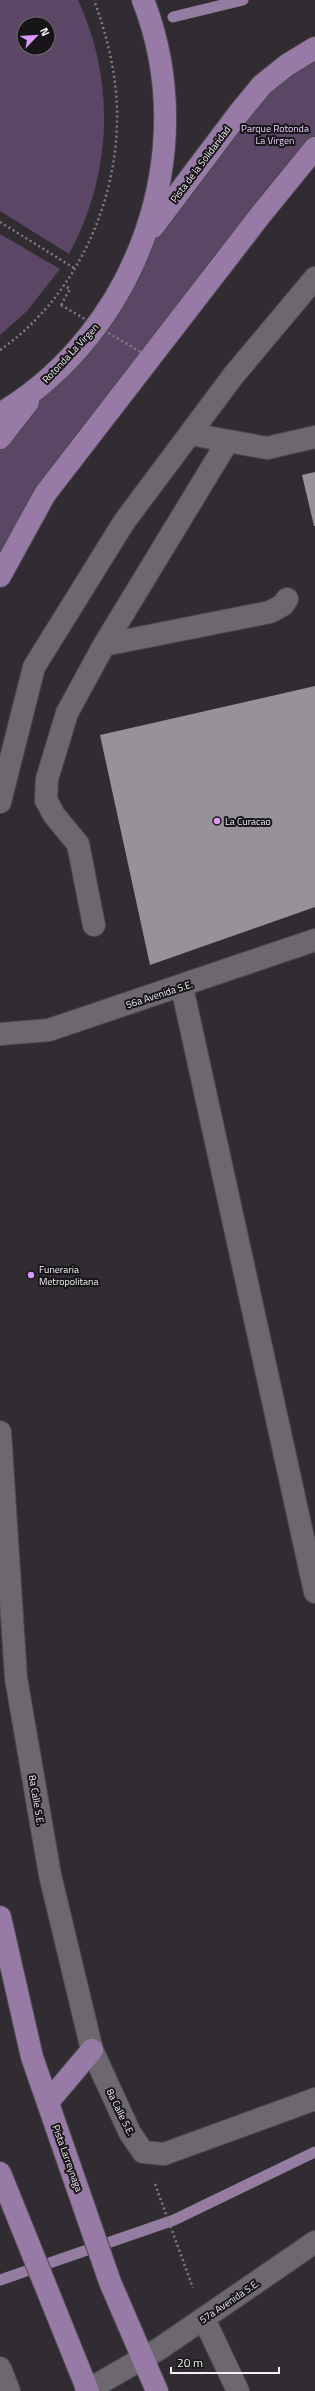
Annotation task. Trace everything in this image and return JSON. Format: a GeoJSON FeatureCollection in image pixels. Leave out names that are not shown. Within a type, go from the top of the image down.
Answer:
{"type":"FeatureCollection","features":[{"type":"Feature","properties":{"kind":"main road","name":"Rotonda La Virgen"},"geometry":{"type":"LineString","coordinates":[[0,414],[39,387],[88,337],[110,306],[129,274],[144,239],[155,203],[162,165],[165,127],[164,89],[158,51],[143,0]]}},
{"type":"Feature","properties":{"kind":"main road","name":"Pista de la Solidaridad"},"geometry":{"type":"LineString","coordinates":[[144,239],[239,113],[262,86],[287,65],[315,48]]}},
{"type":"Feature","properties":{"kind":"main road"},"geometry":{"type":"LineString","coordinates":[[0,576],[45,494],[262,213],[315,148]]}},
{"type":"Feature","properties":{"kind":"main road"},"geometry":{"type":"LineString","coordinates":[[0,438],[39,387]]}},
{"type":"Feature","properties":{"kind":"main road","name":"Pista Larreynaga"},"geometry":{"type":"LineString","coordinates":[[0,1917],[32,2057],[91,2221],[110,2282],[157,2391]]}},
{"type":"Feature","properties":{"kind":"main road"},"geometry":{"type":"LineString","coordinates":[[48,2102],[92,2050]]}},
{"type":"Feature","properties":{"kind":"main road"},"geometry":{"type":"LineString","coordinates":[[0,2173],[87,2391]]}},
{"type":"Feature","properties":{"kind":"street"},"geometry":{"type":"LineString","coordinates":[[0,802],[34,667],[124,522],[233,376],[315,278]]}},
{"type":"Feature","properties":{"kind":"street"},"geometry":{"type":"LineString","coordinates":[[190,434],[267,448],[315,437]]}},
{"type":"Feature","properties":{"kind":"street"},"geometry":{"type":"LineString","coordinates":[[94,925],[78,844],[54,815],[46,800],[47,779],[67,713],[104,645],[228,441]]}},
{"type":"Feature","properties":{"kind":"street"},"geometry":{"type":"LineString","coordinates":[[104,645],[270,612],[283,605],[287,598]]}},
{"type":"Feature","properties":{"kind":"street","name":"56a Avenida S.E."},"geometry":{"type":"LineString","coordinates":[[0,1034],[49,1030],[182,987],[315,940]]}},
{"type":"Feature","properties":{"kind":"street"},"geometry":{"type":"LineString","coordinates":[[182,987],[315,1592]]}},
{"type":"Feature","properties":{"kind":"street","name":"8a Calle S.E."},"geometry":{"type":"LineString","coordinates":[[0,1432],[16,1678],[50,1875],[92,2050],[130,2133],[143,2152],[164,2154],[315,2099]]}},
{"type":"Feature","properties":{"kind":"street","name":"57a Avenida S.E."},"geometry":{"type":"LineString","coordinates":[[87,2391],[204,2319],[315,2242]]}},
{"type":"Feature","properties":{"kind":"street"},"geometry":{"type":"LineString","coordinates":[[204,2319],[238,2391]]}},
{"type":"Feature","properties":{"kind":"street"},"geometry":{"type":"LineString","coordinates":[[0,2368],[9,2391]]}},
{"type":"Feature","properties":{"kind":"path"},"geometry":{"type":"LineString","coordinates":[[0,350],[17,338],[47,308],[64,285],[90,241],[110,182],[118,121],[112,60],[94,0]]}},
{"type":"Feature","properties":{"kind":"path"},"geometry":{"type":"LineString","coordinates":[[0,222],[74,268]]}},
{"type":"Feature","properties":{"kind":"path"},"geometry":{"type":"LineString","coordinates":[[64,285],[70,289],[61,305],[144,354]]}},
{"type":"Feature","properties":{"kind":"path"},"geometry":{"type":"LineString","coordinates":[[157,2190],[182,2256]]}},
{"type":"Feature","properties":{"kind":"green space"},"geometry":{"type":"Polygon","coordinates":[[[0,0],[78,0],[90,31],[99,63],[103,96],[104,128],[101,161],[94,193],[83,224],[69,254],[0,211],[0,0]]]}},
{"type":"Feature","properties":{"kind":"green space","name":"Parque Rotonda La Virgen"},"geometry":{"type":"Polygon","coordinates":[[[315,48],[315,148],[137,374],[0,576],[0,438],[129,274],[239,113],[315,48]]]}},
{"type":"Feature","properties":{"kind":"green space"},"geometry":{"type":"Polygon","coordinates":[[[0,234],[60,269],[27,311],[0,335],[0,234]]]}},
{"type":"Feature","properties":{"kind":"building"},"geometry":{"type":"Polygon","coordinates":[[[315,472],[315,526],[314,526],[302,475],[315,472]]]}},
{"type":"Feature","properties":{"kind":"building","name":"La Curacao"},"geometry":{"type":"Polygon","coordinates":[[[315,686],[315,907],[150,965],[100,735],[315,686]]]}},
{"type":"Feature","properties":{"kind":"waterway"},"geometry":{"type":"LineString","coordinates":[[173,17],[243,0]]}},
{"type":"Feature","properties":{"kind":"waterway"},"geometry":{"type":"LineString","coordinates":[[0,2280],[174,2220],[315,2152]]}},
{"type":"Feature","properties":{"kind":"place","name":"La Curacao"},"geometry":{"type":"Point","coordinates":[217,821]}},
{"type":"Feature","properties":{"kind":"place","name":"Funeraria Metropolitana"},"geometry":{"type":"Point","coordinates":[31,1275]}}]}
